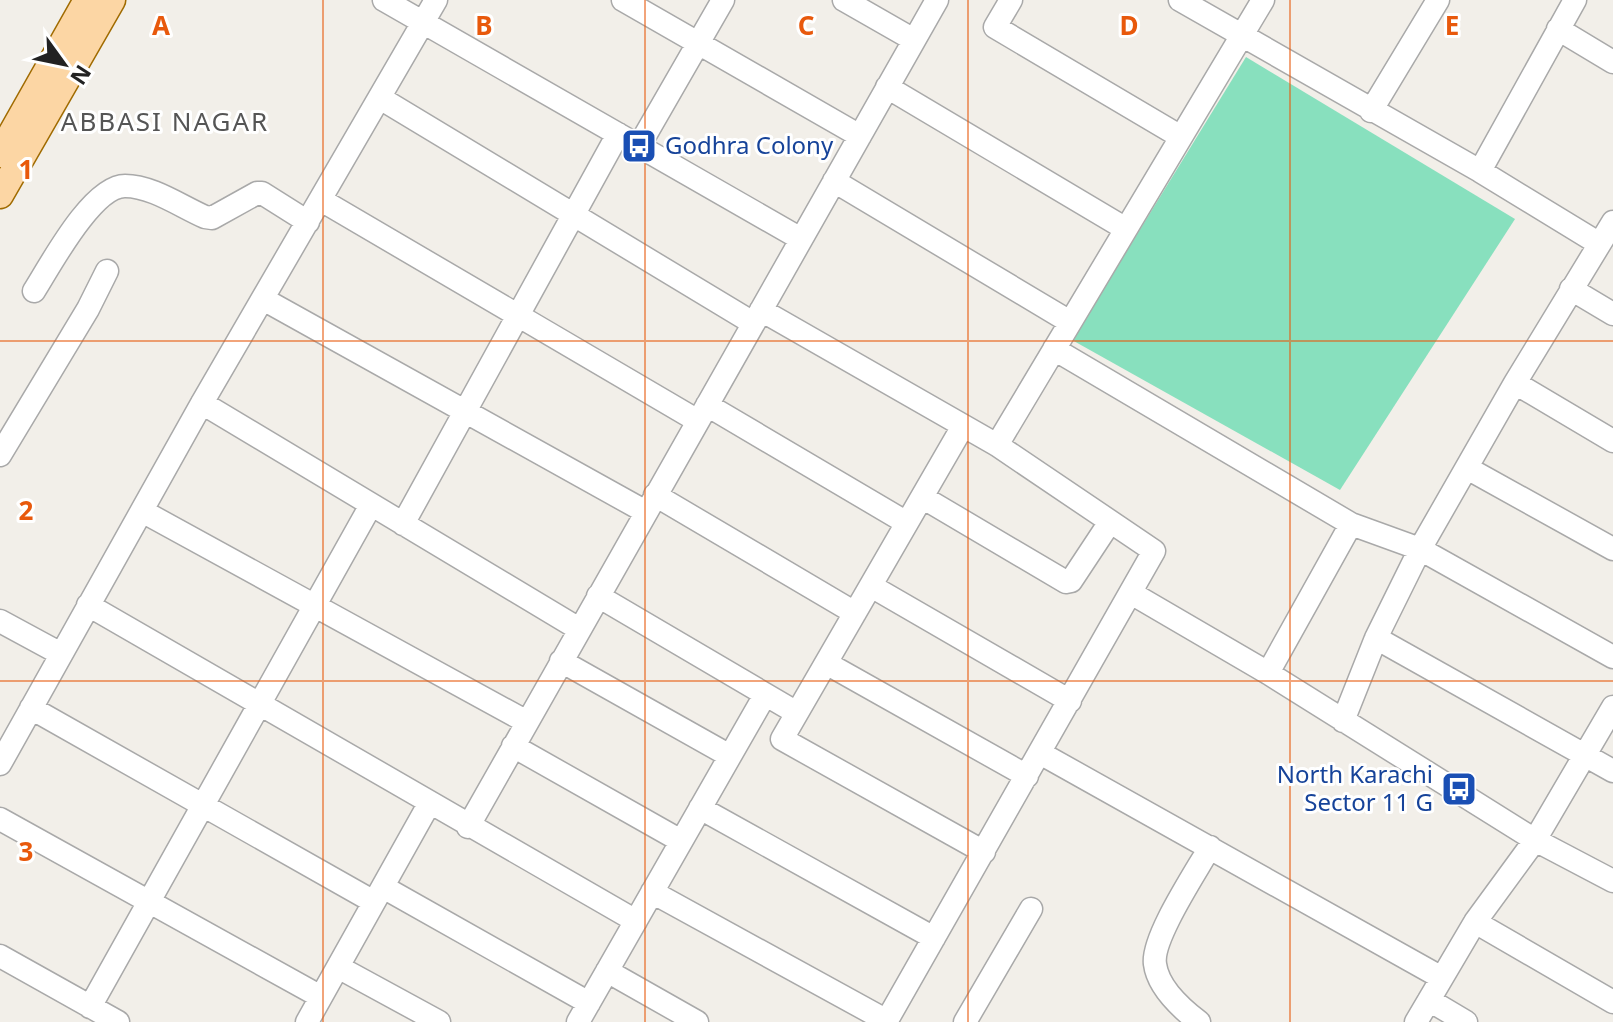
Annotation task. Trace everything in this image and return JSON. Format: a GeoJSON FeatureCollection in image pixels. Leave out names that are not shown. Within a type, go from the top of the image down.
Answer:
{"type":"FeatureCollection","features":[{"type":"Feature","properties":{"kind":"main road"},"geometry":{"type":"LineString","coordinates":[[0,154],[87,0]]}},
{"type":"Feature","properties":{"kind":"main road"},"geometry":{"type":"LineString","coordinates":[[3,183],[112,0]]}},
{"type":"Feature","properties":{"kind":"street"},"geometry":{"type":"LineString","coordinates":[[384,0],[801,239]]}},
{"type":"Feature","properties":{"kind":"street"},"geometry":{"type":"LineString","coordinates":[[0,764],[202,403],[436,0]]}},
{"type":"Feature","properties":{"kind":"street"},"geometry":{"type":"LineString","coordinates":[[623,0],[860,136]]}},
{"type":"Feature","properties":{"kind":"street"},"geometry":{"type":"LineString","coordinates":[[639,146],[723,0]]}},
{"type":"Feature","properties":{"kind":"street"},"geometry":{"type":"LineString","coordinates":[[844,0],[914,40]]}},
{"type":"Feature","properties":{"kind":"street"},"geometry":{"type":"LineString","coordinates":[[468,827],[937,0]]}},
{"type":"Feature","properties":{"kind":"street"},"geometry":{"type":"LineString","coordinates":[[1011,0],[995,27],[1181,137]]}},
{"type":"Feature","properties":{"kind":"street"},"geometry":{"type":"LineString","coordinates":[[1180,0],[1480,171],[1598,243]]}},
{"type":"Feature","properties":{"kind":"street"},"geometry":{"type":"LineString","coordinates":[[997,445],[1263,0]]}},
{"type":"Feature","properties":{"kind":"street"},"geometry":{"type":"LineString","coordinates":[[1371,111],[1438,0]]}},
{"type":"Feature","properties":{"kind":"street"},"geometry":{"type":"LineString","coordinates":[[1480,171],[1575,0]]}},
{"type":"Feature","properties":{"kind":"street"},"geometry":{"type":"LineString","coordinates":[[1558,29],[1613,62]]}},
{"type":"Feature","properties":{"kind":"street"},"geometry":{"type":"LineString","coordinates":[[887,87],[1126,229]]}},
{"type":"Feature","properties":{"kind":"street"},"geometry":{"type":"LineString","coordinates":[[380,98],[573,215],[997,445],[1154,551],[887,1022],[652,892]]}},
{"type":"Feature","properties":{"kind":"street"},"geometry":{"type":"LineString","coordinates":[[403,524],[618,134]]}},
{"type":"Feature","properties":{"kind":"street"},"geometry":{"type":"LineString","coordinates":[[834,181],[1070,322]]}},
{"type":"Feature","properties":{"kind":"street"},"geometry":{"type":"LineString","coordinates":[[34,291],[90,208],[106,192],[117,187],[145,189],[212,218],[252,195],[262,193],[308,222]]}},
{"type":"Feature","properties":{"kind":"street"},"geometry":{"type":"LineString","coordinates":[[321,200],[518,315],[907,523]]}},
{"type":"Feature","properties":{"kind":"street"},"geometry":{"type":"LineString","coordinates":[[1343,721],[1376,638],[1420,549],[1515,383],[1613,222]]}},
{"type":"Feature","properties":{"kind":"street"},"geometry":{"type":"LineString","coordinates":[[0,455],[88,309],[107,271]]}},
{"type":"Feature","properties":{"kind":"street"},"geometry":{"type":"LineString","coordinates":[[1571,289],[1613,314]]}},
{"type":"Feature","properties":{"kind":"street"},"geometry":{"type":"LineString","coordinates":[[263,299],[465,411],[651,504],[855,613]]}},
{"type":"Feature","properties":{"kind":"street"},"geometry":{"type":"LineString","coordinates":[[1054,349],[1351,524],[1420,549],[1613,657]]}},
{"type":"Feature","properties":{"kind":"street"},"geometry":{"type":"LineString","coordinates":[[1515,383],[1613,441]]}},
{"type":"Feature","properties":{"kind":"street"},"geometry":{"type":"LineString","coordinates":[[202,403],[579,629]]}},
{"type":"Feature","properties":{"kind":"street"},"geometry":{"type":"LineString","coordinates":[[963,426],[782,739],[984,852]]}},
{"type":"Feature","properties":{"kind":"street"},"geometry":{"type":"LineString","coordinates":[[1467,468],[1613,549]]}},
{"type":"Feature","properties":{"kind":"street"},"geometry":{"type":"LineString","coordinates":[[922,497],[1066,582],[1071,581],[1110,522]]}},
{"type":"Feature","properties":{"kind":"street"},"geometry":{"type":"LineString","coordinates":[[90,1007],[371,505]]}},
{"type":"Feature","properties":{"kind":"street"},"geometry":{"type":"LineString","coordinates":[[142,511],[527,722]]}},
{"type":"Feature","properties":{"kind":"street"},"geometry":{"type":"LineString","coordinates":[[1268,673],[1351,524]]}},
{"type":"Feature","properties":{"kind":"street"},"geometry":{"type":"LineString","coordinates":[[871,586],[1070,701]]}},
{"type":"Feature","properties":{"kind":"street"},"geometry":{"type":"LineString","coordinates":[[1131,593],[1268,673],[1535,840],[1613,881]]}},
{"type":"Feature","properties":{"kind":"street"},"geometry":{"type":"LineString","coordinates":[[598,596],[797,713]]}},
{"type":"Feature","properties":{"kind":"street"},"geometry":{"type":"LineString","coordinates":[[88,605],[468,827],[636,921]]}},
{"type":"Feature","properties":{"kind":"street"},"geometry":{"type":"LineString","coordinates":[[0,621],[61,654]]}},
{"type":"Feature","properties":{"kind":"street"},"geometry":{"type":"LineString","coordinates":[[1376,638],[1613,771]]}},
{"type":"Feature","properties":{"kind":"street"},"geometry":{"type":"LineString","coordinates":[[561,661],[730,756]]}},
{"type":"Feature","properties":{"kind":"street"},"geometry":{"type":"LineString","coordinates":[[826,663],[1027,776]]}},
{"type":"Feature","properties":{"kind":"street"},"geometry":{"type":"LineString","coordinates":[[31,708],[203,805],[378,894],[583,1013],[765,695]]}},
{"type":"Feature","properties":{"kind":"street"},"geometry":{"type":"LineString","coordinates":[[1416,1022],[1475,922],[1535,840],[1613,707]]}},
{"type":"Feature","properties":{"kind":"street"},"geometry":{"type":"LineString","coordinates":[[513,746],[681,841]]}},
{"type":"Feature","properties":{"kind":"street"},"geometry":{"type":"LineString","coordinates":[[1040,753],[1442,978]]}},
{"type":"Feature","properties":{"kind":"street"},"geometry":{"type":"LineString","coordinates":[[307,1022],[429,804]]}},
{"type":"Feature","properties":{"kind":"street"},"geometry":{"type":"LineString","coordinates":[[700,808],[934,938]]}},
{"type":"Feature","properties":{"kind":"street"},"geometry":{"type":"LineString","coordinates":[[0,819],[321,997]]}},
{"type":"Feature","properties":{"kind":"street"},"geometry":{"type":"LineString","coordinates":[[1199,1022],[1166,991],[1155,964],[1158,940],[1210,847]]}},
{"type":"Feature","properties":{"kind":"street"},"geometry":{"type":"LineString","coordinates":[[965,1022],[1031,909]]}},
{"type":"Feature","properties":{"kind":"street"},"geometry":{"type":"LineString","coordinates":[[1475,922],[1613,1002]]}},
{"type":"Feature","properties":{"kind":"street"},"geometry":{"type":"LineString","coordinates":[[0,956],[118,1022]]}},
{"type":"Feature","properties":{"kind":"street"},"geometry":{"type":"LineString","coordinates":[[338,967],[439,1022]]}},
{"type":"Feature","properties":{"kind":"street"},"geometry":{"type":"LineString","coordinates":[[607,971],[697,1022]]}},
{"type":"Feature","properties":{"kind":"street"},"geometry":{"type":"LineString","coordinates":[[1429,1000],[1466,1022]]}},
{"type":"Feature","properties":{"kind":"green space"},"geometry":{"type":"Polygon","coordinates":[[[1246,57],[1515,219],[1340,490],[1072,340],[1246,57]]]}},
{"type":"Feature","properties":{"kind":"place","name":"Godhra Colony"},"geometry":{"type":"Point","coordinates":[639,146]}},
{"type":"Feature","properties":{"kind":"place","name":"North Karachi Sector 11 G"},"geometry":{"type":"Point","coordinates":[1459,789]}},
{"type":"Feature","properties":{"kind":"district","name":"ABBASI NAGAR"},"geometry":{"type":"Point","coordinates":[165,122]}}]}
